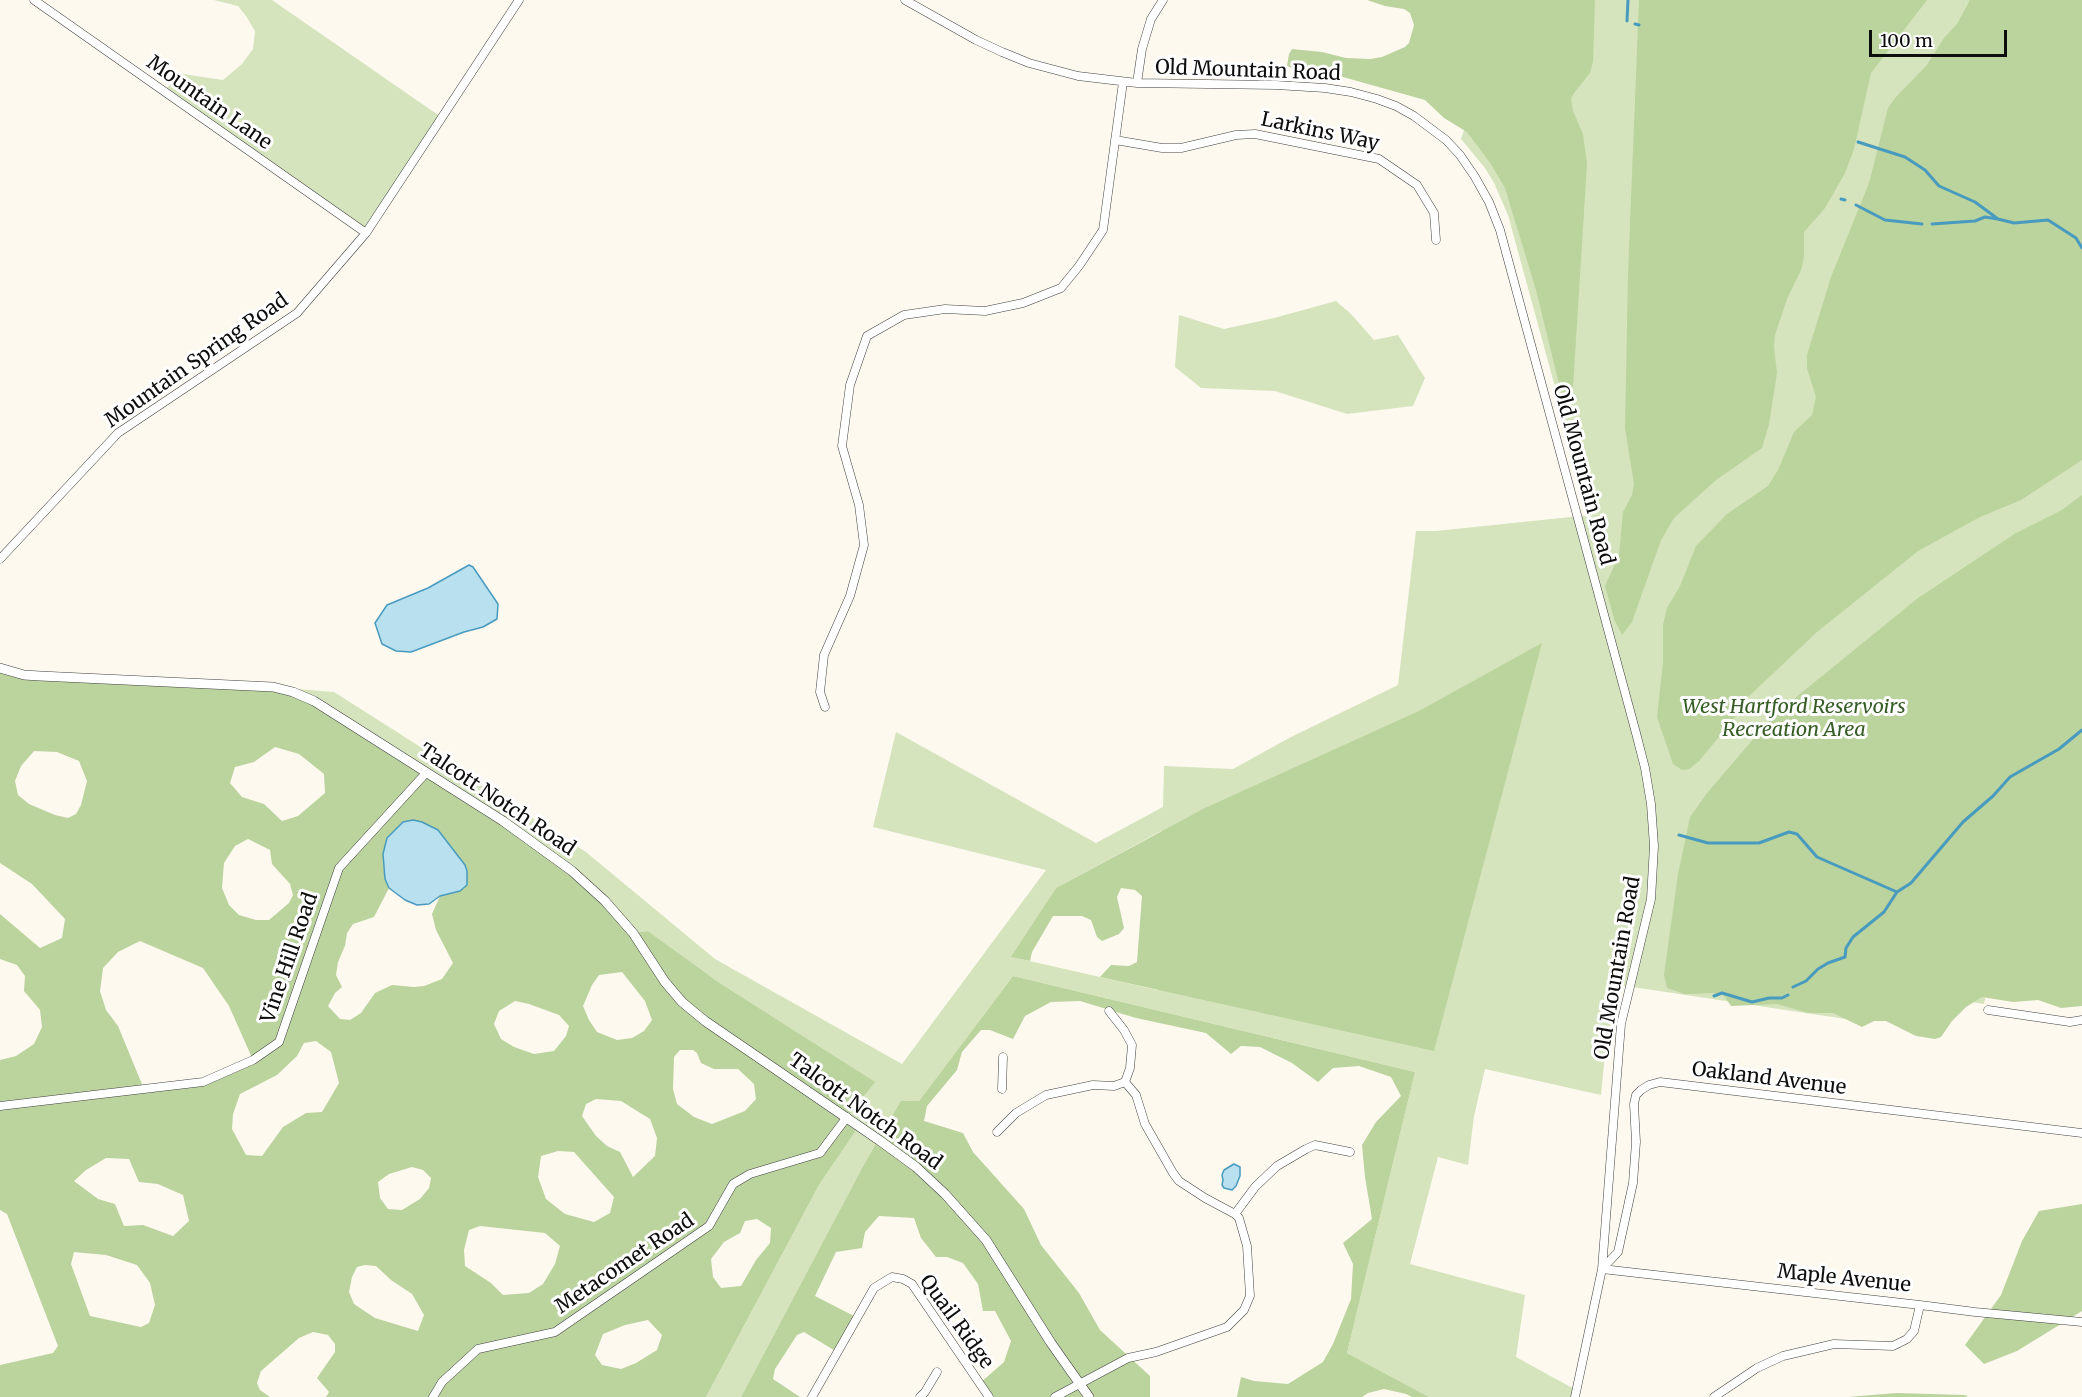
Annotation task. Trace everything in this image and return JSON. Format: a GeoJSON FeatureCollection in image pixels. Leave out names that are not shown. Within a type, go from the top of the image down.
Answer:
{"type":"FeatureCollection","features":[{"type":"Feature","properties":{"kind":"street","name":"Mountain Lane"},"geometry":{"type":"LineString","coordinates":[[34,0],[366,233]]}},
{"type":"Feature","properties":{"kind":"street","name":"Mountain Spring Road"},"geometry":{"type":"LineString","coordinates":[[0,559],[118,434],[297,313],[366,233],[519,0]]}},
{"type":"Feature","properties":{"kind":"street","name":"Old Mountain Road"},"geometry":{"type":"LineString","coordinates":[[905,0],[976,40],[1020,59],[1078,76],[1137,83],[1305,87],[1351,92],[1377,99],[1414,116],[1446,140],[1460,155],[1489,202],[1500,230],[1636,733],[1651,804],[1654,846],[1651,898],[1621,1024],[1602,1269],[1575,1397]]}},
{"type":"Feature","properties":{"kind":"street"},"geometry":{"type":"LineString","coordinates":[[1137,83],[1142,49],[1148,29],[1163,0]]}},
{"type":"Feature","properties":{"kind":"street"},"geometry":{"type":"LineString","coordinates":[[825,707],[820,692],[824,655],[850,596],[864,544],[859,505],[842,446],[850,385],[867,336],[904,315],[945,309],[985,311],[1023,303],[1061,288],[1103,230],[1123,82]]}},
{"type":"Feature","properties":{"kind":"street","name":"Larkins Way"},"geometry":{"type":"LineString","coordinates":[[1115,140],[1162,148],[1181,148],[1236,135],[1255,134],[1379,159],[1417,185],[1434,213],[1436,240]]}},
{"type":"Feature","properties":{"kind":"street","name":"Talcott Notch Road"},"geometry":{"type":"LineString","coordinates":[[0,668],[24,675],[273,687],[283,690],[314,701],[529,838],[572,871],[604,901],[633,933],[665,982],[682,1002],[705,1021],[847,1117],[916,1167],[966,1216],[986,1240],[1086,1396]]}},
{"type":"Feature","properties":{"kind":"street","name":"Vine Hill Road"},"geometry":{"type":"LineString","coordinates":[[0,1106],[203,1082],[254,1060],[279,1042],[339,867],[426,774]]}},
{"type":"Feature","properties":{"kind":"street"},"geometry":{"type":"LineString","coordinates":[[1988,1010],[2070,1022],[2082,1020]]}},
{"type":"Feature","properties":{"kind":"street"},"geometry":{"type":"LineString","coordinates":[[1109,1011],[1132,1045],[1130,1068],[1125,1082]]}},
{"type":"Feature","properties":{"kind":"street"},"geometry":{"type":"LineString","coordinates":[[1002,1089],[1003,1057]]}},
{"type":"Feature","properties":{"kind":"street"},"geometry":{"type":"LineString","coordinates":[[997,1132],[1016,1113],[1047,1095],[1093,1085],[1114,1086],[1125,1082]]}},
{"type":"Feature","properties":{"kind":"street"},"geometry":{"type":"LineString","coordinates":[[1055,1397],[1128,1358],[1156,1352],[1227,1327],[1244,1310],[1250,1296],[1250,1273],[1245,1237],[1239,1218],[1179,1181],[1145,1124],[1136,1095],[1125,1082]]}},
{"type":"Feature","properties":{"kind":"street","name":"Oakland Avenue"},"geometry":{"type":"LineString","coordinates":[[1602,1269],[1618,1252],[1634,1183],[1636,1142],[1634,1104],[1636,1095],[1649,1085],[1660,1082],[2082,1133]]}},
{"type":"Feature","properties":{"kind":"street","name":"Metacomet Road"},"geometry":{"type":"LineString","coordinates":[[433,1397],[442,1382],[478,1349],[555,1332],[709,1227],[733,1184],[750,1173],[820,1153],[847,1117]]}},
{"type":"Feature","properties":{"kind":"street"},"geometry":{"type":"LineString","coordinates":[[1235,1214],[1255,1187],[1276,1166],[1306,1149],[1316,1145],[1350,1152]]}},
{"type":"Feature","properties":{"kind":"street","name":"Maple Avenue"},"geometry":{"type":"LineString","coordinates":[[1602,1269],[1975,1312],[2082,1322]]}},
{"type":"Feature","properties":{"kind":"street","name":"Quail Ridge"},"geometry":{"type":"LineString","coordinates":[[812,1397],[874,1288],[892,1277],[912,1284],[989,1397]]}},
{"type":"Feature","properties":{"kind":"street"},"geometry":{"type":"LineString","coordinates":[[1714,1397],[1757,1368],[1783,1356],[1834,1344],[1893,1346],[1907,1339],[1914,1331],[1920,1305]]}},
{"type":"Feature","properties":{"kind":"street"},"geometry":{"type":"LineString","coordinates":[[920,1397],[937,1372]]}},
{"type":"Feature","properties":{"kind":"green space"},"geometry":{"type":"Polygon","coordinates":[[[214,0],[272,0],[441,117],[366,233],[163,91],[183,74],[223,80],[242,64],[253,49],[255,31],[246,16],[238,6],[214,0]]]}},
{"type":"Feature","properties":{"kind":"green space"},"geometry":{"type":"Polygon","coordinates":[[[1367,0],[1595,0],[1593,61],[1590,73],[1571,99],[1573,111],[1583,134],[1587,164],[1573,387],[1570,395],[1564,394],[1560,388],[1536,290],[1505,188],[1491,164],[1467,132],[1444,118],[1425,100],[1325,72],[1299,70],[1287,66],[1292,49],[1322,52],[1346,58],[1370,59],[1382,57],[1405,47],[1409,43],[1414,25],[1410,13],[1404,9],[1367,0]]]}},
{"type":"Feature","properties":{"kind":"green space","name":"West Hartford Reservoirs Recreation Area"},"geometry":{"type":"Polygon","coordinates":[[[1508,0],[2082,0],[2082,1003],[1986,994],[1984,1004],[1952,999],[1859,1021],[1619,985],[1605,1054],[1601,1095],[1485,1069],[1474,1116],[1468,1165],[1438,1157],[1410,1264],[1525,1295],[1516,1357],[1576,1390],[1575,1397],[1429,1397],[1347,1353],[1415,1072],[1013,976],[919,1101],[879,1140],[741,1397],[706,1397],[819,1185],[859,1126],[724,986],[648,931],[633,933],[273,687],[334,692],[586,852],[715,959],[902,1064],[1046,870],[873,827],[896,732],[1096,843],[1163,807],[1164,766],[1233,769],[1291,737],[1398,685],[1416,531],[1436,531],[1590,515],[1508,215],[1485,168],[1461,139],[1508,0]],[[1161,831],[1056,888],[1012,957],[1157,990],[1161,831]]]}},
{"type":"Feature","properties":{"kind":"green space"},"geometry":{"type":"Polygon","coordinates":[[[1639,0],[1927,0],[1871,73],[1854,149],[1845,173],[1825,208],[1804,232],[1804,257],[1801,270],[1787,299],[1775,335],[1777,373],[1769,424],[1762,448],[1716,480],[1674,518],[1661,540],[1632,622],[1622,635],[1614,619],[1605,586],[1619,555],[1623,512],[1632,495],[1634,484],[1625,428],[1628,274],[1639,0]]]}},
{"type":"Feature","properties":{"kind":"green space"},"geometry":{"type":"Polygon","coordinates":[[[1970,0],[2082,0],[2082,460],[2021,500],[1980,517],[1918,551],[1817,632],[1747,698],[1733,720],[1699,761],[1689,769],[1682,770],[1673,764],[1657,717],[1663,662],[1663,625],[1667,608],[1680,586],[1696,546],[1727,514],[1768,486],[1778,470],[1794,432],[1812,415],[1816,397],[1807,368],[1807,355],[1831,277],[1869,183],[1888,108],[1927,65],[1944,38],[1957,24],[1970,0]]]}},
{"type":"Feature","properties":{"kind":"green space"},"geometry":{"type":"Polygon","coordinates":[[[1336,301],[1374,340],[1398,335],[1425,378],[1413,406],[1347,414],[1275,391],[1201,388],[1175,367],[1179,315],[1224,329],[1336,301]]]}},
{"type":"Feature","properties":{"kind":"green space"},"geometry":{"type":"Polygon","coordinates":[[[2082,495],[2082,1006],[2061,1008],[2038,1000],[2013,1002],[1982,997],[1966,1007],[1941,1037],[1935,1039],[1916,1036],[1886,1021],[1874,1021],[1862,1027],[1833,1013],[1808,1013],[1777,1004],[1731,1006],[1724,996],[1718,993],[1685,994],[1667,988],[1664,975],[1678,874],[1690,817],[1708,792],[1773,716],[1918,598],[2016,533],[2062,510],[2082,495]]]}},
{"type":"Feature","properties":{"kind":"green space"},"geometry":{"type":"Polygon","coordinates":[[[1542,643],[1434,1051],[1100,977],[1111,965],[1129,966],[1137,962],[1142,896],[1135,890],[1121,888],[1117,897],[1124,928],[1119,934],[1102,941],[1097,937],[1091,920],[1082,916],[1053,916],[1032,952],[1030,961],[1011,957],[1056,888],[1205,808],[1419,711],[1542,643]]]}},
{"type":"Feature","properties":{"kind":"green space"},"geometry":{"type":"Polygon","coordinates":[[[0,668],[11,672],[293,692],[539,846],[633,933],[648,931],[724,986],[875,1082],[847,1117],[859,1126],[819,1185],[706,1397],[326,1397],[329,1392],[317,1378],[335,1352],[335,1344],[328,1335],[313,1332],[299,1338],[261,1371],[257,1383],[260,1390],[270,1397],[0,1397],[0,1365],[53,1353],[58,1346],[7,1214],[0,1210],[0,1060],[16,1056],[34,1044],[42,1027],[40,1010],[24,991],[25,976],[17,965],[0,959],[0,914],[40,948],[62,938],[65,919],[32,884],[0,863],[0,668]],[[275,747],[254,762],[235,767],[230,783],[242,797],[264,804],[282,821],[298,816],[325,793],[324,774],[299,754],[275,747]],[[34,751],[21,766],[15,781],[18,795],[29,804],[68,818],[76,814],[81,805],[87,781],[79,761],[57,752],[34,751]],[[413,820],[403,822],[387,838],[383,854],[385,879],[389,888],[374,917],[353,924],[347,933],[345,946],[338,962],[336,975],[342,987],[335,993],[328,1006],[340,1019],[350,1020],[361,1013],[375,993],[392,985],[424,986],[442,979],[453,963],[436,930],[432,914],[440,896],[460,891],[465,865],[438,830],[413,820]],[[248,839],[235,846],[224,863],[222,888],[229,905],[239,915],[256,920],[269,920],[289,903],[293,895],[290,884],[272,864],[270,850],[248,839]],[[140,941],[118,952],[103,968],[100,991],[106,1010],[118,1026],[144,1089],[203,1082],[253,1060],[229,1006],[203,968],[140,941]],[[622,972],[599,975],[583,1006],[597,1032],[617,1040],[632,1038],[644,1031],[652,1020],[645,1001],[622,972]],[[515,1001],[499,1011],[494,1024],[501,1039],[514,1047],[534,1054],[554,1051],[566,1036],[569,1026],[559,1015],[515,1001]],[[316,1041],[304,1043],[297,1056],[277,1075],[240,1094],[233,1114],[232,1129],[246,1155],[262,1156],[283,1127],[306,1113],[322,1112],[339,1083],[331,1052],[316,1041]],[[680,1050],[674,1057],[673,1089],[677,1104],[694,1117],[712,1124],[745,1111],[756,1099],[754,1084],[738,1069],[714,1069],[701,1063],[697,1053],[693,1050],[680,1050]],[[596,1099],[586,1104],[582,1116],[596,1136],[607,1146],[620,1152],[633,1177],[655,1156],[657,1138],[650,1119],[621,1101],[596,1099]],[[558,1151],[541,1156],[538,1177],[546,1199],[565,1214],[594,1222],[610,1213],[614,1197],[574,1152],[558,1151]],[[106,1158],[86,1170],[74,1181],[98,1199],[115,1204],[124,1226],[143,1225],[173,1236],[189,1221],[183,1195],[158,1184],[139,1182],[129,1159],[106,1158]],[[412,1167],[389,1174],[378,1182],[380,1198],[388,1209],[402,1210],[420,1199],[429,1188],[431,1178],[423,1170],[412,1167]],[[757,1219],[745,1221],[740,1233],[724,1242],[711,1259],[713,1277],[721,1288],[741,1286],[756,1260],[770,1243],[771,1228],[757,1219]],[[480,1226],[469,1230],[464,1250],[465,1266],[491,1283],[503,1295],[529,1293],[543,1284],[555,1264],[560,1246],[545,1233],[480,1226]],[[74,1252],[71,1264],[90,1316],[141,1327],[149,1323],[155,1305],[150,1283],[137,1265],[106,1255],[74,1252]],[[376,1266],[357,1267],[349,1292],[354,1304],[375,1318],[418,1331],[424,1315],[412,1294],[391,1280],[376,1266]],[[648,1320],[625,1325],[603,1334],[595,1355],[602,1365],[621,1369],[636,1363],[657,1350],[662,1335],[648,1320]]]}},
{"type":"Feature","properties":{"kind":"green space"},"geometry":{"type":"Polygon","coordinates":[[[1013,976],[1415,1072],[1347,1353],[1429,1397],[1412,1397],[1384,1389],[1362,1397],[1237,1397],[1241,1377],[1254,1381],[1288,1384],[1323,1362],[1333,1344],[1351,1299],[1353,1264],[1343,1243],[1372,1219],[1362,1145],[1376,1122],[1401,1096],[1391,1077],[1359,1066],[1333,1068],[1318,1082],[1292,1063],[1260,1047],[1241,1046],[1231,1054],[1206,1033],[1136,1018],[1080,1001],[1051,1002],[1025,1016],[1013,1039],[990,1030],[981,1030],[962,1052],[957,1070],[927,1106],[924,1121],[963,1133],[973,1152],[1024,1209],[1041,1245],[1079,1293],[1100,1330],[1150,1376],[1150,1397],[989,1397],[980,1383],[1004,1362],[1011,1341],[995,1311],[983,1311],[978,1284],[963,1263],[947,1257],[936,1257],[921,1238],[914,1218],[879,1216],[865,1232],[862,1248],[836,1252],[815,1296],[856,1317],[837,1352],[804,1332],[797,1335],[775,1369],[773,1379],[800,1397],[741,1397],[862,1168],[901,1101],[919,1101],[1013,976]]]}},
{"type":"Feature","properties":{"kind":"green space"},"geometry":{"type":"Polygon","coordinates":[[[2082,1204],[2082,1311],[2017,1351],[1984,1364],[1965,1345],[2001,1295],[2022,1241],[2039,1211],[2082,1204]]]}},
{"type":"Feature","properties":{"kind":"green space"},"geometry":{"type":"Polygon","coordinates":[[[1896,1393],[1965,1395],[1968,1397],[1848,1397],[1896,1393]]]}},
{"type":"Feature","properties":{"kind":"water"},"geometry":{"type":"Polygon","coordinates":[[[469,565],[473,567],[498,604],[497,619],[483,627],[411,652],[396,651],[382,644],[375,623],[387,605],[428,588],[469,565]]]}},
{"type":"Feature","properties":{"kind":"water"},"geometry":{"type":"Polygon","coordinates":[[[413,820],[438,830],[465,865],[467,871],[467,885],[460,891],[440,896],[429,904],[417,905],[405,900],[389,888],[385,879],[383,854],[387,838],[403,822],[413,820]]]}},
{"type":"Feature","properties":{"kind":"water"},"geometry":{"type":"Polygon","coordinates":[[[1234,1164],[1240,1167],[1240,1176],[1232,1190],[1222,1185],[1222,1175],[1224,1170],[1234,1164]]]}},
{"type":"Feature","properties":{"kind":"waterway"},"geometry":{"type":"LineString","coordinates":[[1627,21],[1628,0]]}},
{"type":"Feature","properties":{"kind":"waterway"},"geometry":{"type":"LineString","coordinates":[[1635,24],[1639,25]]}},
{"type":"Feature","properties":{"kind":"waterway"},"geometry":{"type":"LineString","coordinates":[[1858,142],[1905,157],[1925,170],[1939,186],[1975,202],[1998,219],[2014,223],[2048,220],[2076,238],[2082,248]]}},
{"type":"Feature","properties":{"kind":"waterway"},"geometry":{"type":"LineString","coordinates":[[1841,199],[1845,200]]}},
{"type":"Feature","properties":{"kind":"waterway"},"geometry":{"type":"LineString","coordinates":[[1856,205],[1885,220],[1922,224]]}},
{"type":"Feature","properties":{"kind":"waterway"},"geometry":{"type":"LineString","coordinates":[[1932,224],[1975,221],[1985,217],[1998,219]]}},
{"type":"Feature","properties":{"kind":"waterway"},"geometry":{"type":"LineString","coordinates":[[1793,987],[1806,981],[1828,963],[1845,957],[1846,948],[1853,937],[1884,912],[1897,892],[1911,883],[1963,822],[1993,796],[2010,777],[2059,749],[2082,730]]}},
{"type":"Feature","properties":{"kind":"waterway"},"geometry":{"type":"LineString","coordinates":[[1679,835],[1708,843],[1759,843],[1789,832],[1797,834],[1817,857],[1897,892]]}},
{"type":"Feature","properties":{"kind":"waterway"},"geometry":{"type":"LineString","coordinates":[[1714,996],[1722,993],[1752,1002],[1788,995]]}}]}
